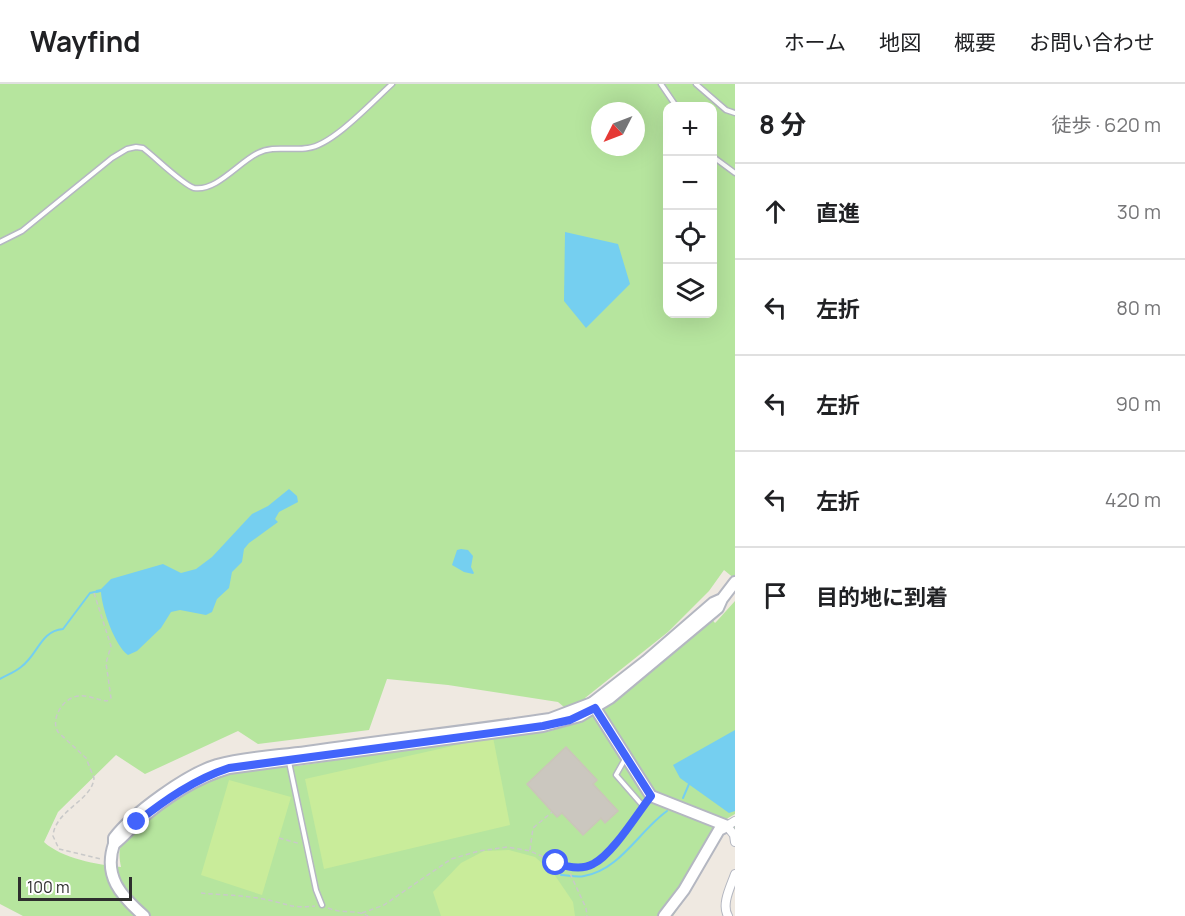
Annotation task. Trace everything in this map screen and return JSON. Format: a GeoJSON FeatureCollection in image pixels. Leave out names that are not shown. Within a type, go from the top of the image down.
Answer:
{"type":"FeatureCollection","features":[{"type":"Feature","properties":{"kind":"street"},"geometry":{"type":"LineString","coordinates":[[144,916],[130,903],[113,878],[110,861],[114,844],[146,815],[199,780],[229,768],[288,757],[543,726],[570,720],[593,706],[705,620],[718,608],[735,582]]}},
{"type":"Feature","properties":{"kind":"street"},"geometry":{"type":"LineString","coordinates":[[593,706],[651,796],[731,824]]}},
{"type":"Feature","properties":{"kind":"street"},"geometry":{"type":"LineString","coordinates":[[731,824],[735,842]]}},
{"type":"Feature","properties":{"kind":"street"},"geometry":{"type":"LineString","coordinates":[[664,916],[684,890],[719,830],[731,824]]}},
{"type":"Feature","properties":{"kind":"street"},"geometry":{"type":"LineString","coordinates":[[728,916],[725,904],[735,874]]}},
{"type":"Feature","properties":{"kind":"lane"},"geometry":{"type":"LineString","coordinates":[[0,242],[22,231],[89,176],[127,149],[143,148],[190,187],[206,187],[258,152],[271,149],[310,148],[320,143],[345,128],[392,84]]}},
{"type":"Feature","properties":{"kind":"lane"},"geometry":{"type":"LineString","coordinates":[[661,84],[673,102]]}},
{"type":"Feature","properties":{"kind":"lane"},"geometry":{"type":"LineString","coordinates":[[696,84],[726,110],[735,112]]}},
{"type":"Feature","properties":{"kind":"lane"},"geometry":{"type":"LineString","coordinates":[[717,160],[735,173]]}},
{"type":"Feature","properties":{"kind":"lane"},"geometry":{"type":"LineString","coordinates":[[288,757],[316,891],[322,905]]}},
{"type":"Feature","properties":{"kind":"lane"},"geometry":{"type":"LineString","coordinates":[[626,758],[616,775],[643,806],[651,796]]}},
{"type":"Feature","properties":{"kind":"path"},"geometry":{"type":"LineString","coordinates":[[94,593],[111,646],[106,663],[111,698],[107,701],[82,696],[72,698],[61,707],[56,718],[56,728],[86,758],[94,778],[90,790],[64,813],[55,826],[53,836],[56,845],[66,852],[110,861]]}},
{"type":"Feature","properties":{"kind":"path"},"geometry":{"type":"LineString","coordinates":[[201,893],[264,899],[288,907],[322,905],[338,912],[362,913],[384,905],[451,859],[479,851],[507,847],[530,851],[567,867],[592,865],[604,856],[643,806]]}},
{"type":"Feature","properties":{"kind":"path"},"geometry":{"type":"LineString","coordinates":[[530,851],[533,828],[552,812]]}},
{"type":"Feature","properties":{"kind":"path"},"geometry":{"type":"LineString","coordinates":[[279,838],[307,846]]}},
{"type":"Feature","properties":{"kind":"path"},"geometry":{"type":"LineString","coordinates":[[567,867],[586,908],[587,916]]}},
{"type":"Feature","properties":{"kind":"path"},"geometry":{"type":"LineString","coordinates":[[362,913],[368,916]]}},
{"type":"Feature","properties":{"kind":"green space"},"geometry":{"type":"Polygon","coordinates":[[[0,84],[735,84],[735,579],[724,570],[709,591],[668,632],[585,698],[606,705],[710,617],[715,623],[735,601],[735,814],[723,821],[735,820],[735,831],[722,831],[696,881],[673,916],[23,916],[0,904],[0,84]],[[387,679],[369,730],[258,744],[238,731],[145,774],[116,755],[58,812],[44,842],[51,848],[70,856],[121,867],[120,848],[129,833],[192,786],[218,774],[280,763],[285,766],[297,766],[546,732],[582,722],[558,702],[448,685],[387,679]]]}},
{"type":"Feature","properties":{"kind":"green space"},"geometry":{"type":"Polygon","coordinates":[[[493,737],[510,825],[324,869],[305,779],[493,737]]]}},
{"type":"Feature","properties":{"kind":"green space"},"geometry":{"type":"Polygon","coordinates":[[[229,780],[291,797],[262,895],[201,875],[229,780]]]}},
{"type":"Feature","properties":{"kind":"green space"},"geometry":{"type":"Polygon","coordinates":[[[509,850],[535,857],[554,874],[573,902],[575,916],[441,916],[433,892],[461,863],[484,851],[509,850]]]}},
{"type":"Feature","properties":{"kind":"water"},"geometry":{"type":"Polygon","coordinates":[[[565,232],[618,244],[630,284],[586,328],[564,301],[565,232]]]}},
{"type":"Feature","properties":{"kind":"water"},"geometry":{"type":"Polygon","coordinates":[[[289,489],[297,496],[298,502],[279,512],[275,519],[278,522],[244,549],[242,562],[232,572],[229,588],[217,599],[212,612],[206,615],[180,610],[171,612],[161,628],[137,651],[128,655],[123,650],[110,626],[101,592],[96,593],[96,590],[101,589],[111,579],[163,564],[181,573],[196,569],[212,557],[252,514],[268,506],[289,489]]]}},
{"type":"Feature","properties":{"kind":"water"},"geometry":{"type":"Polygon","coordinates":[[[457,550],[468,550],[473,556],[471,567],[473,574],[452,565],[457,550]]]}},
{"type":"Feature","properties":{"kind":"water"},"geometry":{"type":"Polygon","coordinates":[[[735,730],[735,811],[729,813],[680,778],[673,765],[735,730]]]}},
{"type":"Feature","properties":{"kind":"building"},"geometry":{"type":"Polygon","coordinates":[[[566,747],[597,780],[593,784],[618,811],[605,823],[601,818],[583,835],[562,813],[557,817],[527,784],[566,747]]]}},
{"type":"Feature","properties":{"kind":"waterway"},"geometry":{"type":"LineString","coordinates":[[0,679],[27,662],[49,634],[63,629],[90,593],[99,591]]}},
{"type":"Feature","properties":{"kind":"waterway"},"geometry":{"type":"LineString","coordinates":[[683,798],[689,784]]}},
{"type":"Feature","properties":{"kind":"waterway"},"geometry":{"type":"LineString","coordinates":[[561,875],[581,877],[608,866],[667,811]]}},
{"type":"Feature","properties":{"kind":"route"},"geometry":{"type":"LineString","coordinates":[[137,822],[192,784],[229,768],[543,726],[570,720],[595,708],[651,796],[604,856],[592,865],[567,867],[556,863]]}}]}
